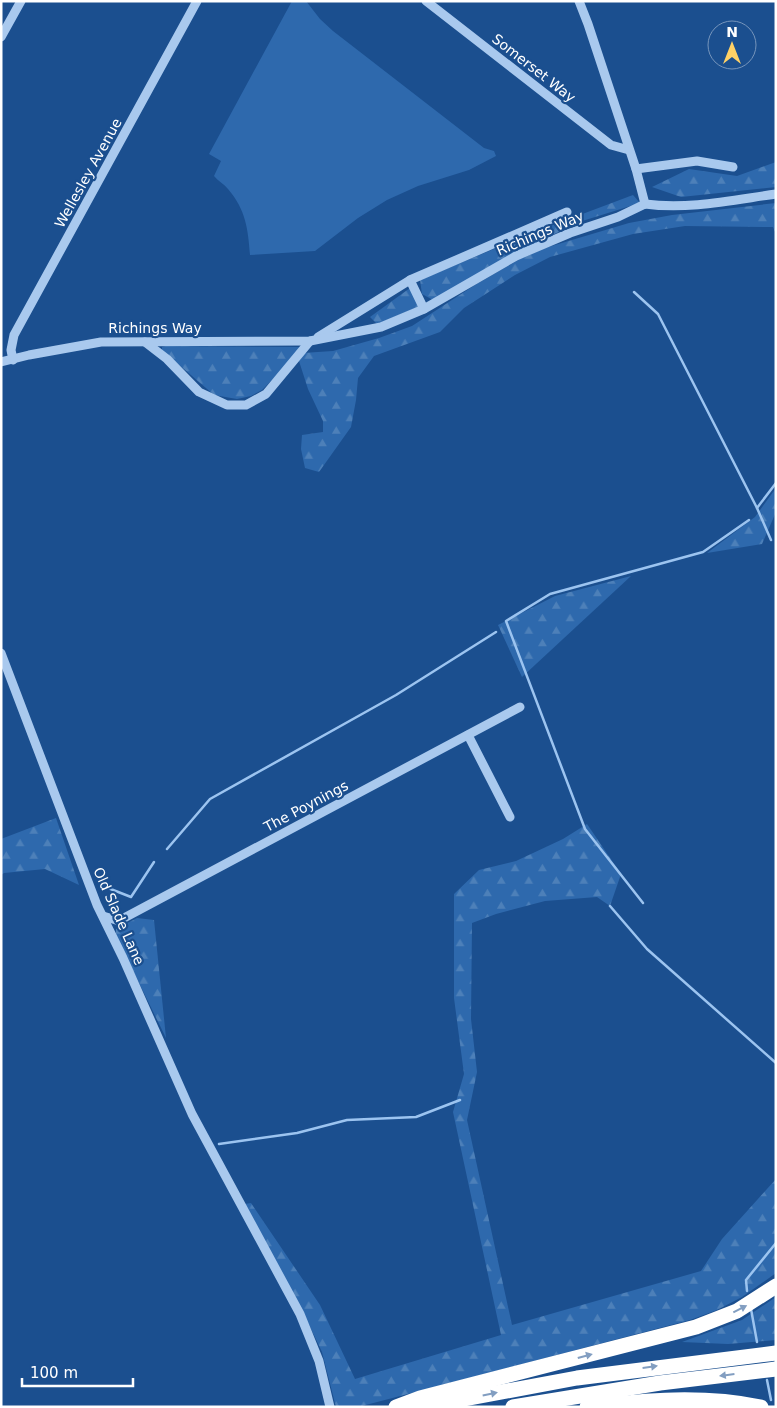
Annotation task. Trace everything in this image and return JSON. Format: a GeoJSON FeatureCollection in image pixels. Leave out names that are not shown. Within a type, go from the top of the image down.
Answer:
{"type":"FeatureCollection","features":[{"type":"Feature","properties":{"kind":"highway"},"geometry":{"type":"LineString","coordinates":[[396,1407],[420,1398],[696,1327],[737,1311],[776,1286]]}},
{"type":"Feature","properties":{"kind":"highway"},"geometry":{"type":"LineString","coordinates":[[424,1407],[577,1378],[776,1352]]}},
{"type":"Feature","properties":{"kind":"highway"},"geometry":{"type":"LineString","coordinates":[[513,1407],[660,1383],[776,1369]]}},
{"type":"Feature","properties":{"kind":"highway"},"geometry":{"type":"LineString","coordinates":[[587,1407],[643,1401],[690,1399],[725,1401],[761,1407]]}},
{"type":"Feature","properties":{"kind":"street"},"geometry":{"type":"LineString","coordinates":[[1,37],[21,1]]}},
{"type":"Feature","properties":{"kind":"street","name":"Wellesley Avenue"},"geometry":{"type":"LineString","coordinates":[[13,360],[11,350],[14,335],[197,1]]}},
{"type":"Feature","properties":{"kind":"street","name":"Somerset Way"},"geometry":{"type":"LineString","coordinates":[[426,1],[612,145],[629,150]]}},
{"type":"Feature","properties":{"kind":"street"},"geometry":{"type":"LineString","coordinates":[[579,1],[636,168],[645,204],[665,207],[685,206],[776,194]]}},
{"type":"Feature","properties":{"kind":"street"},"geometry":{"type":"LineString","coordinates":[[636,168],[697,161],[733,167]]}},
{"type":"Feature","properties":{"kind":"street","name":"Richings Way"},"geometry":{"type":"LineString","coordinates":[[1,362],[101,342],[311,341],[382,327],[424,309],[516,256],[618,217],[645,204]]}},
{"type":"Feature","properties":{"kind":"street","name":"Richings Way"},"geometry":{"type":"LineString","coordinates":[[311,341],[410,280],[567,212]]}},
{"type":"Feature","properties":{"kind":"street"},"geometry":{"type":"LineString","coordinates":[[410,280],[424,309]]}},
{"type":"Feature","properties":{"kind":"street"},"geometry":{"type":"LineString","coordinates":[[145,342],[167,359],[199,392],[227,405],[246,405],[266,394],[311,341]]}},
{"type":"Feature","properties":{"kind":"street","name":"Old Slade Lane"},"geometry":{"type":"LineString","coordinates":[[1,653],[97,905],[192,1114],[300,1314],[319,1362],[329,1402]]}},
{"type":"Feature","properties":{"kind":"street","name":"The Poynings"},"geometry":{"type":"LineString","coordinates":[[103,916],[116,920],[124,918],[520,707]]}},
{"type":"Feature","properties":{"kind":"street"},"geometry":{"type":"LineString","coordinates":[[468,735],[510,817]]}},
{"type":"Feature","properties":{"kind":"green space"},"geometry":{"type":"Polygon","coordinates":[[[292,1],[306,1],[320,19],[333,31],[484,148],[494,151],[496,156],[469,170],[418,186],[387,200],[358,218],[315,251],[250,255],[247,228],[242,212],[228,189],[214,176],[221,161],[209,154],[292,1]]]}},
{"type":"Feature","properties":{"kind":"green space"},"geometry":{"type":"Polygon","coordinates":[[[776,162],[776,187],[681,197],[652,187],[689,169],[737,176],[776,162]]]}},
{"type":"Feature","properties":{"kind":"green space"},"geometry":{"type":"Polygon","coordinates":[[[633,195],[640,203],[579,222],[516,253],[433,300],[422,294],[420,280],[532,233],[633,195]]]}},
{"type":"Feature","properties":{"kind":"green space"},"geometry":{"type":"Polygon","coordinates":[[[776,203],[776,234],[773,227],[685,226],[633,234],[550,257],[515,275],[464,308],[440,332],[374,356],[358,378],[351,427],[319,472],[305,468],[301,449],[302,435],[323,432],[323,421],[308,389],[299,361],[303,353],[333,351],[412,326],[475,285],[520,259],[545,248],[629,223],[672,215],[776,203]]]}},
{"type":"Feature","properties":{"kind":"green space"},"geometry":{"type":"Polygon","coordinates":[[[410,288],[420,306],[377,324],[370,317],[410,288]]]}},
{"type":"Feature","properties":{"kind":"green space"},"geometry":{"type":"Polygon","coordinates":[[[162,347],[300,347],[303,349],[262,390],[251,396],[237,399],[214,395],[162,350],[162,347]]]}},
{"type":"Feature","properties":{"kind":"green space"},"geometry":{"type":"Polygon","coordinates":[[[776,488],[776,512],[762,544],[707,553],[755,517],[776,488]]]}},
{"type":"Feature","properties":{"kind":"green space"},"geometry":{"type":"Polygon","coordinates":[[[631,576],[522,677],[498,625],[555,596],[631,576]]]}},
{"type":"Feature","properties":{"kind":"green space"},"geometry":{"type":"Polygon","coordinates":[[[56,818],[79,885],[45,869],[4,873],[1,875],[1,839],[56,818]]]}},
{"type":"Feature","properties":{"kind":"green space"},"geometry":{"type":"Polygon","coordinates":[[[587,824],[621,874],[610,906],[597,897],[545,901],[496,914],[472,923],[471,1019],[477,1072],[467,1120],[512,1325],[701,1271],[722,1239],[776,1179],[776,1273],[742,1297],[717,1310],[690,1320],[358,1407],[336,1407],[322,1352],[302,1310],[245,1204],[251,1203],[320,1305],[355,1379],[501,1335],[453,1112],[464,1074],[454,998],[454,894],[479,870],[516,861],[563,839],[587,824]]]}},
{"type":"Feature","properties":{"kind":"green space"},"geometry":{"type":"Polygon","coordinates":[[[137,918],[154,920],[166,1038],[116,936],[116,929],[137,918]]]}},
{"type":"Feature","properties":{"kind":"green space"},"geometry":{"type":"Polygon","coordinates":[[[776,1297],[776,1340],[728,1344],[682,1342],[742,1320],[776,1297]]]}},
{"type":"Feature","properties":{"kind":"waterway"},"geometry":{"type":"LineString","coordinates":[[634,292],[658,314],[757,508],[771,540]]}},
{"type":"Feature","properties":{"kind":"waterway"},"geometry":{"type":"LineString","coordinates":[[757,508],[776,483]]}},
{"type":"Feature","properties":{"kind":"waterway"},"geometry":{"type":"LineString","coordinates":[[643,903],[585,829],[506,621],[550,594],[703,552],[749,520]]}},
{"type":"Feature","properties":{"kind":"waterway"},"geometry":{"type":"LineString","coordinates":[[167,849],[210,799],[396,695],[496,632]]}},
{"type":"Feature","properties":{"kind":"waterway"},"geometry":{"type":"LineString","coordinates":[[108,888],[131,897],[154,862]]}},
{"type":"Feature","properties":{"kind":"waterway"},"geometry":{"type":"LineString","coordinates":[[610,906],[647,949],[776,1063]]}},
{"type":"Feature","properties":{"kind":"waterway"},"geometry":{"type":"LineString","coordinates":[[219,1144],[297,1133],[347,1120],[416,1117],[460,1100]]}},
{"type":"Feature","properties":{"kind":"waterway"},"geometry":{"type":"LineString","coordinates":[[747,1291],[746,1280],[776,1243]]}},
{"type":"Feature","properties":{"kind":"waterway"},"geometry":{"type":"LineString","coordinates":[[751,1309],[757,1342]]}},
{"type":"Feature","properties":{"kind":"waterway"},"geometry":{"type":"LineString","coordinates":[[767,1380],[771,1400]]}}]}
